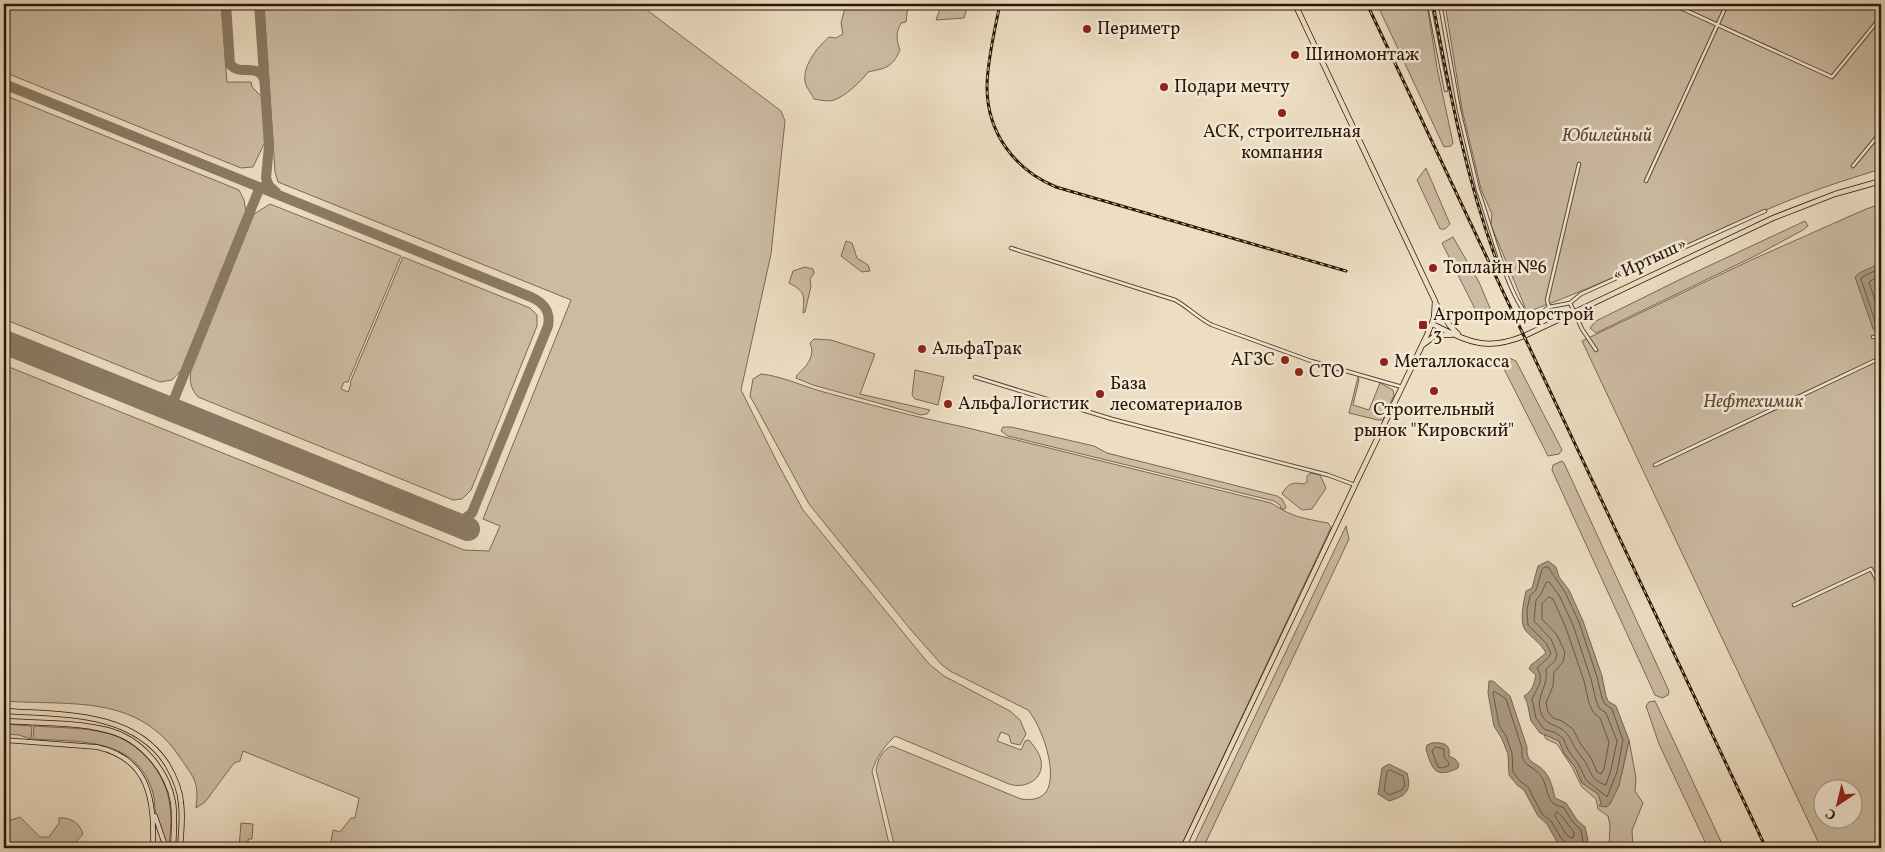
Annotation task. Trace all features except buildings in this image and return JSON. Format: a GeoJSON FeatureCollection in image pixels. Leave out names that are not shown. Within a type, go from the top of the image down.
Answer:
{"type":"FeatureCollection","features":[{"type":"Feature","properties":{"kind":"main road"},"geometry":{"type":"LineString","coordinates":[[1295,4],[1435,301],[1450,326],[1462,338]]}},
{"type":"Feature","properties":{"kind":"main road","name":"«Иртыш»"},"geometry":{"type":"LineString","coordinates":[[1432,324],[1462,338],[1482,344],[1506,343],[1781,214],[1835,194],[1881,181]]}},
{"type":"Feature","properties":{"kind":"main road"},"geometry":{"type":"LineString","coordinates":[[1183,848],[1354,485],[1422,346],[1432,324],[1435,301]]}},
{"type":"Feature","properties":{"kind":"main road"},"geometry":{"type":"LineString","coordinates":[[1422,346],[1436,336],[1450,334],[1462,338]]}},
{"type":"Feature","properties":{"kind":"main road"},"geometry":{"type":"LineString","coordinates":[[4,711],[107,721],[140,736],[162,757],[172,773],[178,788],[182,818],[180,848]]}},
{"type":"Feature","properties":{"kind":"main road"},"geometry":{"type":"LineString","coordinates":[[4,720],[90,727],[116,733],[135,743],[158,766],[171,792],[174,817],[173,848]]}},
{"type":"Feature","properties":{"kind":"main road"},"geometry":{"type":"LineString","coordinates":[[4,740],[108,749],[130,763],[148,785],[153,812],[166,848]]}},
{"type":"Feature","properties":{"kind":"main road"},"geometry":{"type":"LineString","coordinates":[[153,812],[153,848]]}},
{"type":"Feature","properties":{"kind":"street"},"geometry":{"type":"LineString","coordinates":[[1429,4],[1446,90]]}},
{"type":"Feature","properties":{"kind":"street"},"geometry":{"type":"LineString","coordinates":[[1440,4],[1459,110],[1478,190],[1513,290],[1526,314],[1530,317],[1536,316],[1549,306],[1570,303],[1581,294],[1765,211]]}},
{"type":"Feature","properties":{"kind":"street"},"geometry":{"type":"LineString","coordinates":[[1672,4],[1832,78],[1881,17]]}},
{"type":"Feature","properties":{"kind":"street"},"geometry":{"type":"LineString","coordinates":[[1646,181],[1727,4]]}},
{"type":"Feature","properties":{"kind":"street"},"geometry":{"type":"LineString","coordinates":[[1853,166],[1881,132]]}},
{"type":"Feature","properties":{"kind":"street"},"geometry":{"type":"LineString","coordinates":[[1549,306],[1548,300],[1552,278],[1579,164]]}},
{"type":"Feature","properties":{"kind":"street"},"geometry":{"type":"LineString","coordinates":[[1011,248],[1175,300],[1184,304],[1200,318],[1212,325],[1311,361],[1402,387]]}},
{"type":"Feature","properties":{"kind":"street"},"geometry":{"type":"LineString","coordinates":[[1570,303],[1582,329],[1596,350]]}},
{"type":"Feature","properties":{"kind":"street"},"geometry":{"type":"LineString","coordinates":[[1874,337],[1881,337]]}},
{"type":"Feature","properties":{"kind":"street"},"geometry":{"type":"LineString","coordinates":[[1655,465],[1874,361]]}},
{"type":"Feature","properties":{"kind":"street"},"geometry":{"type":"LineString","coordinates":[[975,377],[1112,419],[1328,475],[1354,485]]}},
{"type":"Feature","properties":{"kind":"street"},"geometry":{"type":"LineString","coordinates":[[1794,605],[1871,569],[1877,580],[1881,578]]}},
{"type":"Feature","properties":{"kind":"green space"},"geometry":{"type":"Polygon","coordinates":[[[4,4],[221,4],[227,82],[251,82],[252,87],[262,97],[265,142],[253,167],[241,168],[4,72],[4,4]]]}},
{"type":"Feature","properties":{"kind":"green space"},"geometry":{"type":"Polygon","coordinates":[[[264,4],[639,4],[781,111],[785,121],[771,254],[741,390],[803,510],[929,664],[944,676],[1010,711],[1020,720],[1026,734],[1020,745],[1011,743],[1009,735],[1001,732],[997,741],[1021,750],[1025,741],[1029,740],[1040,757],[1041,764],[1041,770],[1034,780],[1022,785],[1009,784],[895,736],[881,752],[872,771],[890,848],[330,848],[333,830],[340,832],[351,818],[355,818],[359,798],[243,751],[240,761],[234,763],[205,802],[196,808],[196,787],[190,772],[164,738],[145,723],[124,713],[102,707],[79,704],[4,701],[4,365],[464,550],[489,551],[500,526],[483,519],[571,300],[278,182],[275,172],[264,4]]]}},
{"type":"Feature","properties":{"kind":"green space"},"geometry":{"type":"Polygon","coordinates":[[[846,4],[908,4],[906,22],[901,23],[897,33],[900,50],[891,64],[868,72],[862,80],[843,96],[829,101],[814,99],[806,85],[805,72],[807,65],[815,52],[829,37],[836,38],[843,34],[841,23],[846,4]]]}},
{"type":"Feature","properties":{"kind":"green space"},"geometry":{"type":"Polygon","coordinates":[[[942,4],[968,4],[964,18],[936,20],[942,4]]]}},
{"type":"Feature","properties":{"kind":"green space"},"geometry":{"type":"Polygon","coordinates":[[[1377,4],[1427,4],[1437,68],[1453,143],[1451,146],[1444,147],[1377,4]]]}},
{"type":"Feature","properties":{"kind":"green space","name":"Юбилейный"},"geometry":{"type":"Polygon","coordinates":[[[1445,4],[1881,4],[1881,169],[1827,186],[1786,202],[1620,275],[1527,312],[1491,225],[1492,214],[1481,189],[1462,109],[1445,4]]]}},
{"type":"Feature","properties":{"kind":"green space"},"geometry":{"type":"Polygon","coordinates":[[[4,95],[239,190],[244,200],[246,212],[183,368],[172,380],[160,382],[4,319],[4,95]]]}},
{"type":"Feature","properties":{"kind":"green space"},"geometry":{"type":"Polygon","coordinates":[[[1426,168],[1450,224],[1445,229],[1440,229],[1417,180],[1426,168]]]}},
{"type":"Feature","properties":{"kind":"green space"},"geometry":{"type":"Polygon","coordinates":[[[270,204],[401,256],[348,382],[344,382],[341,389],[348,392],[350,383],[403,257],[530,308],[537,315],[537,326],[471,490],[462,499],[453,500],[198,397],[194,391],[191,385],[191,371],[254,214],[270,204]]]}},
{"type":"Feature","properties":{"kind":"green space","name":"Нефтехимик"},"geometry":{"type":"Polygon","coordinates":[[[1881,204],[1881,848],[1821,848],[1813,830],[1862,830],[1862,780],[1812,780],[1812,829],[1582,341],[1749,261],[1881,204]]]}},
{"type":"Feature","properties":{"kind":"green space"},"geometry":{"type":"Polygon","coordinates":[[[1805,221],[1808,226],[1803,230],[1755,256],[1596,333],[1590,328],[1596,321],[1805,221]]]}},
{"type":"Feature","properties":{"kind":"green space"},"geometry":{"type":"Polygon","coordinates":[[[1453,237],[1479,282],[1492,313],[1486,317],[1477,313],[1442,243],[1453,237]]]}},
{"type":"Feature","properties":{"kind":"green space"},"geometry":{"type":"Polygon","coordinates":[[[846,241],[852,243],[857,258],[868,265],[870,271],[862,272],[841,256],[846,241]]]}},
{"type":"Feature","properties":{"kind":"green space"},"geometry":{"type":"Polygon","coordinates":[[[805,267],[813,269],[814,273],[810,279],[811,286],[805,312],[803,313],[803,295],[789,283],[793,271],[805,267]]]}},
{"type":"Feature","properties":{"kind":"green space"},"geometry":{"type":"Polygon","coordinates":[[[814,339],[831,340],[875,354],[860,394],[930,410],[927,414],[921,415],[813,385],[796,378],[811,357],[812,348],[810,343],[814,339]]]}},
{"type":"Feature","properties":{"kind":"green space"},"geometry":{"type":"Polygon","coordinates":[[[1509,358],[1516,361],[1562,450],[1559,454],[1548,456],[1501,363],[1509,358]]]}},
{"type":"Feature","properties":{"kind":"green space"},"geometry":{"type":"Polygon","coordinates":[[[915,370],[944,377],[938,405],[915,399],[912,395],[915,370]]]}},
{"type":"Feature","properties":{"kind":"green space"},"geometry":{"type":"Polygon","coordinates":[[[761,374],[892,410],[1271,503],[1292,515],[1328,523],[1331,527],[1326,538],[1180,848],[895,848],[876,770],[881,755],[892,746],[1021,799],[1035,799],[1046,792],[1050,773],[1047,749],[1038,726],[1028,710],[950,671],[942,665],[911,630],[809,504],[750,396],[753,379],[761,374]]]}},
{"type":"Feature","properties":{"kind":"green space"},"geometry":{"type":"Polygon","coordinates":[[[1358,377],[1359,380],[1353,405],[1369,410],[1380,383],[1393,390],[1394,395],[1383,420],[1349,413],[1358,377]]]}},
{"type":"Feature","properties":{"kind":"green space"},"geometry":{"type":"Polygon","coordinates":[[[1003,427],[1011,427],[1094,446],[1107,453],[1277,496],[1282,499],[1286,507],[1281,509],[1280,505],[1274,501],[1008,436],[1001,431],[1003,427]]]}},
{"type":"Feature","properties":{"kind":"green space"},"geometry":{"type":"Polygon","coordinates":[[[1562,461],[1669,691],[1668,695],[1662,698],[1655,695],[1552,470],[1553,465],[1562,461]]]}},
{"type":"Feature","properties":{"kind":"green space"},"geometry":{"type":"Polygon","coordinates":[[[1311,473],[1320,475],[1326,488],[1312,509],[1302,510],[1282,494],[1291,484],[1304,484],[1307,482],[1307,476],[1311,473]]]}},
{"type":"Feature","properties":{"kind":"green space"},"geometry":{"type":"Polygon","coordinates":[[[1346,526],[1349,539],[1203,848],[1192,848],[1346,526]]]}},
{"type":"Feature","properties":{"kind":"green space"},"geometry":{"type":"Polygon","coordinates":[[[1655,701],[1724,848],[1708,848],[1659,744],[1646,706],[1649,702],[1655,701]]]}},
{"type":"Feature","properties":{"kind":"green space"},"geometry":{"type":"Polygon","coordinates":[[[4,724],[32,726],[31,739],[19,735],[4,734],[4,724]]]}},
{"type":"Feature","properties":{"kind":"green space"},"geometry":{"type":"Polygon","coordinates":[[[34,726],[106,733],[130,743],[140,751],[157,771],[167,794],[171,816],[169,848],[158,822],[153,793],[145,775],[134,761],[120,752],[105,746],[33,739],[34,726]]]}},
{"type":"Feature","properties":{"kind":"green space"},"geometry":{"type":"Polygon","coordinates":[[[1544,735],[1559,741],[1564,753],[1575,767],[1582,783],[1598,794],[1601,803],[1610,804],[1622,773],[1629,740],[1636,778],[1635,791],[1643,803],[1632,830],[1633,848],[1609,848],[1610,825],[1608,816],[1598,809],[1596,799],[1582,787],[1557,744],[1546,739],[1544,735]]]}},
{"type":"Feature","properties":{"kind":"green space"},"geometry":{"type":"Polygon","coordinates":[[[20,817],[40,837],[49,837],[59,823],[59,818],[74,821],[80,827],[83,834],[74,844],[75,848],[4,848],[4,827],[11,820],[20,817]]]}},
{"type":"Feature","properties":{"kind":"green space"},"geometry":{"type":"Polygon","coordinates":[[[241,823],[253,824],[252,839],[248,839],[248,848],[239,848],[241,823]]]}},
{"type":"Feature","properties":{"kind":"water"},"geometry":{"type":"Polygon","coordinates":[[[1881,263],[1881,332],[1873,329],[1855,277],[1859,273],[1881,263]]]}},
{"type":"Feature","properties":{"kind":"water"},"geometry":{"type":"Polygon","coordinates":[[[1548,561],[1556,567],[1559,577],[1569,590],[1583,621],[1602,676],[1608,701],[1616,706],[1629,740],[1619,786],[1610,804],[1606,807],[1599,806],[1601,803],[1598,794],[1582,783],[1575,767],[1564,753],[1559,741],[1540,733],[1531,721],[1524,696],[1531,690],[1536,675],[1529,669],[1531,665],[1546,653],[1523,626],[1524,600],[1526,591],[1532,588],[1538,566],[1548,561]]]}},
{"type":"Feature","properties":{"kind":"water"},"geometry":{"type":"Polygon","coordinates":[[[1489,681],[1493,681],[1510,696],[1527,747],[1528,757],[1547,775],[1555,798],[1566,803],[1577,820],[1585,827],[1588,840],[1585,848],[1565,848],[1557,842],[1547,824],[1538,816],[1524,790],[1509,775],[1508,754],[1494,726],[1488,693],[1489,681]]]}},
{"type":"Feature","properties":{"kind":"water"},"geometry":{"type":"Polygon","coordinates":[[[1440,743],[1447,746],[1449,756],[1459,764],[1458,768],[1445,773],[1436,770],[1430,762],[1426,749],[1427,745],[1440,743]]]}},
{"type":"Feature","properties":{"kind":"water"},"geometry":{"type":"Polygon","coordinates":[[[1389,764],[1407,773],[1409,784],[1403,795],[1389,801],[1378,794],[1382,768],[1389,764]]]}},
{"type":"Feature","properties":{"kind":"taxiway"},"geometry":{"type":"LineString","coordinates":[[226,4],[230,64],[234,68],[257,71],[264,79]]}},
{"type":"Feature","properties":{"kind":"taxiway"},"geometry":{"type":"LineString","coordinates":[[259,4],[269,146],[266,178],[269,186],[276,192]]}},
{"type":"Feature","properties":{"kind":"taxiway"},"geometry":{"type":"LineString","coordinates":[[4,84],[540,302],[546,308],[549,321],[548,326],[472,513],[463,520],[450,522]]}},
{"type":"Feature","properties":{"kind":"taxiway"},"geometry":{"type":"LineString","coordinates":[[170,409],[260,187]]}},
{"type":"Feature","properties":{"kind":"runway"},"geometry":{"type":"LineString","coordinates":[[4,342],[468,529]]}},
{"type":"Feature","properties":{"kind":"railway"},"geometry":{"type":"LineString","coordinates":[[1000,4],[988,67],[988,104],[992,120],[1006,148],[1028,171],[1056,187],[1346,271]]}},
{"type":"Feature","properties":{"kind":"railway"},"geometry":{"type":"LineString","coordinates":[[1367,4],[1766,848]]}},
{"type":"Feature","properties":{"kind":"railway"},"geometry":{"type":"LineString","coordinates":[[1433,4],[1460,138],[1478,205],[1500,270]]}},
{"type":"Feature","properties":{"kind":"place","name":"Периметр"},"geometry":{"type":"Point","coordinates":[1087,29]}},
{"type":"Feature","properties":{"kind":"place","name":"Шиномонтаж"},"geometry":{"type":"Point","coordinates":[1295,55]}},
{"type":"Feature","properties":{"kind":"place","name":"Подари мечту"},"geometry":{"type":"Point","coordinates":[1164,87]}},
{"type":"Feature","properties":{"kind":"place","name":"АСК, строительная компания"},"geometry":{"type":"Point","coordinates":[1282,113]}},
{"type":"Feature","properties":{"kind":"place","name":"Топлайн №6"},"geometry":{"type":"Point","coordinates":[1433,268]}},
{"type":"Feature","properties":{"kind":"place","name":"Агропромдорстрой 3"},"geometry":{"type":"Point","coordinates":[1423,325]}},
{"type":"Feature","properties":{"kind":"place","name":"АльфаТрак"},"geometry":{"type":"Point","coordinates":[922,349]}},
{"type":"Feature","properties":{"kind":"place","name":"АГЗС"},"geometry":{"type":"Point","coordinates":[1285,360]}},
{"type":"Feature","properties":{"kind":"place","name":"Металлокасса"},"geometry":{"type":"Point","coordinates":[1384,362]}},
{"type":"Feature","properties":{"kind":"place","name":"СТО"},"geometry":{"type":"Point","coordinates":[1299,372]}},
{"type":"Feature","properties":{"kind":"place","name":"Строительный рынок \"Кировский\""},"geometry":{"type":"Point","coordinates":[1434,391]}},
{"type":"Feature","properties":{"kind":"place","name":"База лесоматериалов"},"geometry":{"type":"Point","coordinates":[1100,394]}},
{"type":"Feature","properties":{"kind":"place","name":"АльфаЛогистик"},"geometry":{"type":"Point","coordinates":[948,404]}}]}
